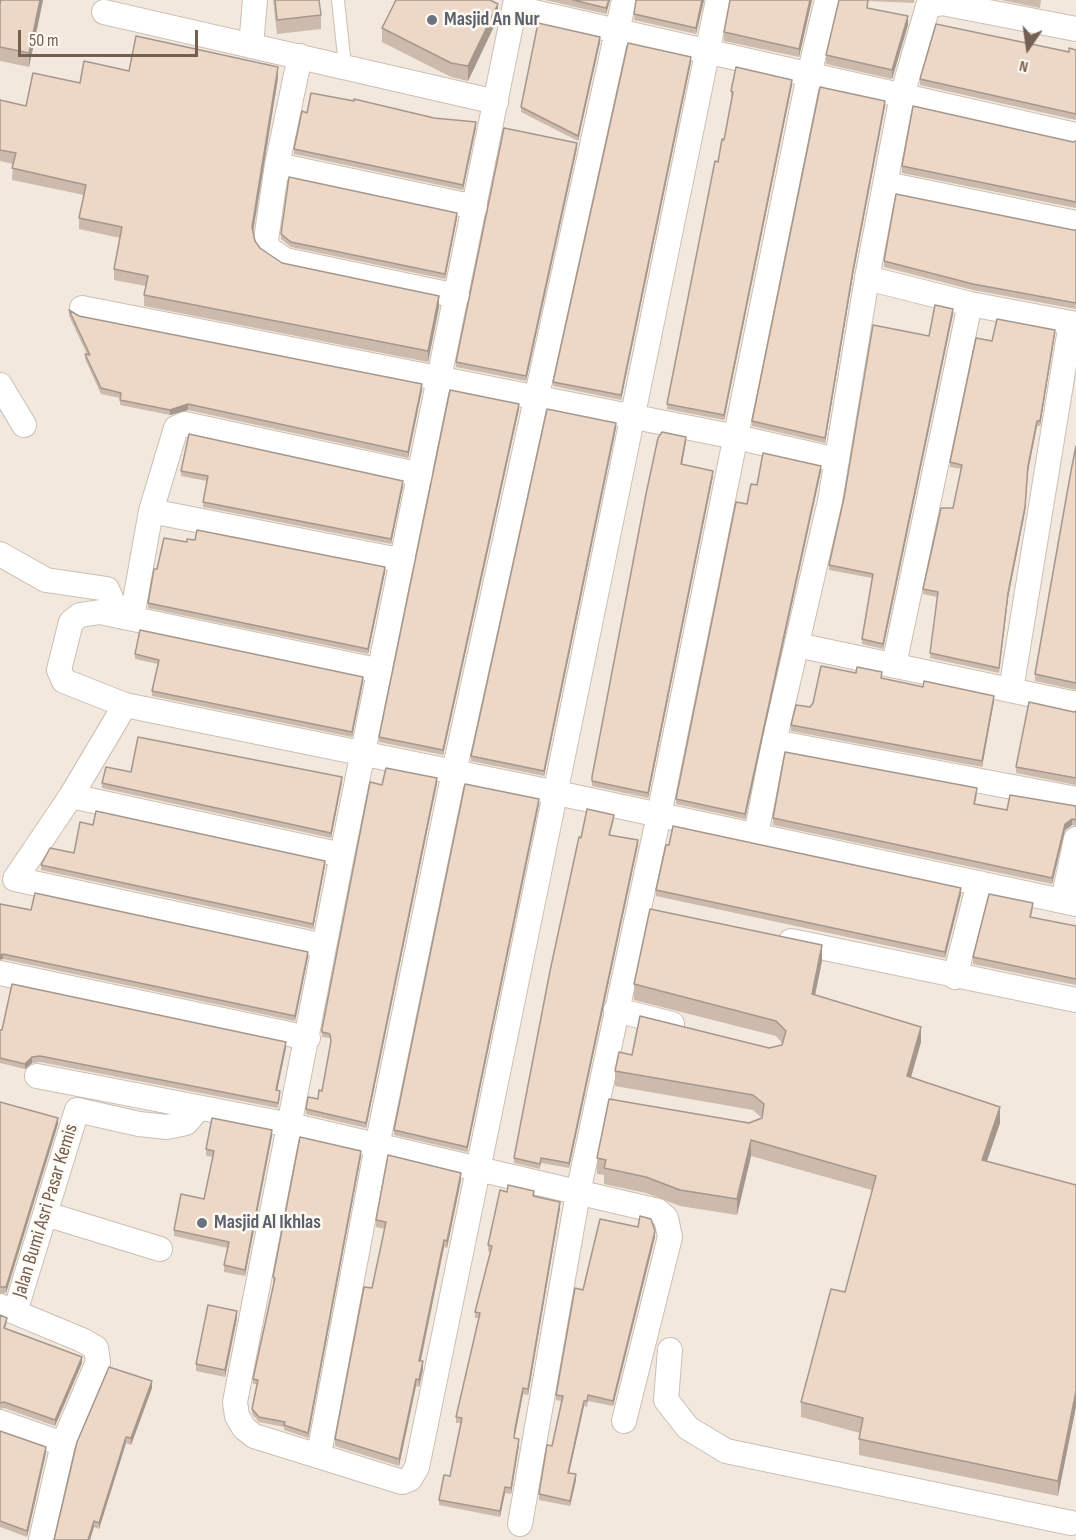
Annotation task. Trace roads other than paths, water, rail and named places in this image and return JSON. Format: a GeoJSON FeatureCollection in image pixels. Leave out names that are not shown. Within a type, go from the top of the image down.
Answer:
{"type":"FeatureCollection","features":[{"type":"Feature","properties":{"kind":"street"},"geometry":{"type":"LineString","coordinates":[[251,46],[255,0]]}},
{"type":"Feature","properties":{"kind":"street"},"geometry":{"type":"LineString","coordinates":[[319,1454],[377,1146],[454,772],[619,33],[624,0]]}},
{"type":"Feature","properties":{"kind":"street"},"geometry":{"type":"LineString","coordinates":[[718,0],[708,51],[557,793],[413,1473],[410,1479],[402,1482],[390,1480],[319,1454],[254,1436],[244,1428],[237,1416],[235,1402],[362,754],[404,561],[516,4],[619,33],[708,51],[1076,135]]}},
{"type":"Feature","properties":{"kind":"street"},"geometry":{"type":"LineString","coordinates":[[520,1524],[578,1193],[616,1010],[649,909],[659,815],[809,75],[827,0]]}},
{"type":"Feature","properties":{"kind":"street"},"geometry":{"type":"LineString","coordinates":[[756,835],[774,742],[837,460],[867,278],[902,96],[928,6],[942,3],[1076,30]]}},
{"type":"Feature","properties":{"kind":"street"},"geometry":{"type":"LineString","coordinates":[[104,12],[496,102]]}},
{"type":"Feature","properties":{"kind":"street"},"geometry":{"type":"LineString","coordinates":[[300,56],[277,165],[266,240],[271,253],[285,260],[457,297]]}},
{"type":"Feature","properties":{"kind":"street"},"geometry":{"type":"LineString","coordinates":[[277,165],[475,207]]}},
{"type":"Feature","properties":{"kind":"street"},"geometry":{"type":"LineString","coordinates":[[886,184],[1076,223]]}},
{"type":"Feature","properties":{"kind":"street"},"geometry":{"type":"LineString","coordinates":[[867,278],[970,304],[1074,324],[1011,690]]}},
{"type":"Feature","properties":{"kind":"street"},"geometry":{"type":"LineString","coordinates":[[894,666],[970,304]]}},
{"type":"Feature","properties":{"kind":"street"},"geometry":{"type":"LineString","coordinates":[[82,308],[633,419],[736,437],[837,460]]}},
{"type":"Feature","properties":{"kind":"street"},"geometry":{"type":"LineString","coordinates":[[1,390],[24,424]]}},
{"type":"Feature","properties":{"kind":"street"},"geometry":{"type":"LineString","coordinates":[[109,614],[151,511],[176,428],[185,424],[421,475]]}},
{"type":"Feature","properties":{"kind":"street"},"geometry":{"type":"LineString","coordinates":[[151,511],[404,561]]}},
{"type":"Feature","properties":{"kind":"street"},"geometry":{"type":"LineString","coordinates":[[0,554],[46,580],[107,589],[109,614]]}},
{"type":"Feature","properties":{"kind":"street"},"geometry":{"type":"LineString","coordinates":[[381,671],[109,614],[75,618],[71,622],[60,676],[64,681],[124,705],[557,793],[1069,902],[1076,839]]}},
{"type":"Feature","properties":{"kind":"street"},"geometry":{"type":"LineString","coordinates":[[797,645],[1076,704]]}},
{"type":"Feature","properties":{"kind":"street"},"geometry":{"type":"LineString","coordinates":[[124,705],[71,796],[15,879],[324,946]]}},
{"type":"Feature","properties":{"kind":"street"},"geometry":{"type":"LineString","coordinates":[[774,742],[1076,799]]}},
{"type":"Feature","properties":{"kind":"street"},"geometry":{"type":"LineString","coordinates":[[71,796],[342,855]]}},
{"type":"Feature","properties":{"kind":"street"},"geometry":{"type":"LineString","coordinates":[[955,976],[979,883]]}},
{"type":"Feature","properties":{"kind":"street"},"geometry":{"type":"LineString","coordinates":[[773,937],[1076,1000]]}},
{"type":"Feature","properties":{"kind":"street"},"geometry":{"type":"LineString","coordinates":[[0,974],[308,1038]]}},
{"type":"Feature","properties":{"kind":"street"},"geometry":{"type":"LineString","coordinates":[[616,1010],[694,1030]]}},
{"type":"Feature","properties":{"kind":"street"},"geometry":{"type":"LineString","coordinates":[[37,1076],[290,1125],[658,1211],[666,1218],[670,1226],[670,1237],[624,1421]]}},
{"type":"Feature","properties":{"kind":"street"},"geometry":{"type":"LineString","coordinates":[[598,1098],[622,1102]]}},
{"type":"Feature","properties":{"kind":"street","name":"Jalan Bumi Asri Pasar Kemis"},"geometry":{"type":"LineString","coordinates":[[8,1309],[46,1214],[77,1110],[139,1124],[167,1127],[186,1123],[200,1108]]}},
{"type":"Feature","properties":{"kind":"street"},"geometry":{"type":"LineString","coordinates":[[46,1214],[160,1249]]}},
{"type":"Feature","properties":{"kind":"street"},"geometry":{"type":"LineString","coordinates":[[8,1309],[96,1348],[98,1362],[63,1444],[41,1540]]}},
{"type":"Feature","properties":{"kind":"street"},"geometry":{"type":"LineString","coordinates":[[670,1350],[666,1400],[688,1428],[726,1451],[1070,1525]]}},
{"type":"Feature","properties":{"kind":"street"},"geometry":{"type":"LineString","coordinates":[[0,1422],[63,1444]]}},
{"type":"Feature","properties":{"kind":"lane"},"geometry":{"type":"LineString","coordinates":[[338,0],[345,66]]}},
{"type":"Feature","properties":{"kind":"place","name":"Masjid An Nur"},"geometry":{"type":"Point","coordinates":[432,20]}},
{"type":"Feature","properties":{"kind":"place","name":"Masjid Al Ikhlas"},"geometry":{"type":"Point","coordinates":[202,1223]}}]}
